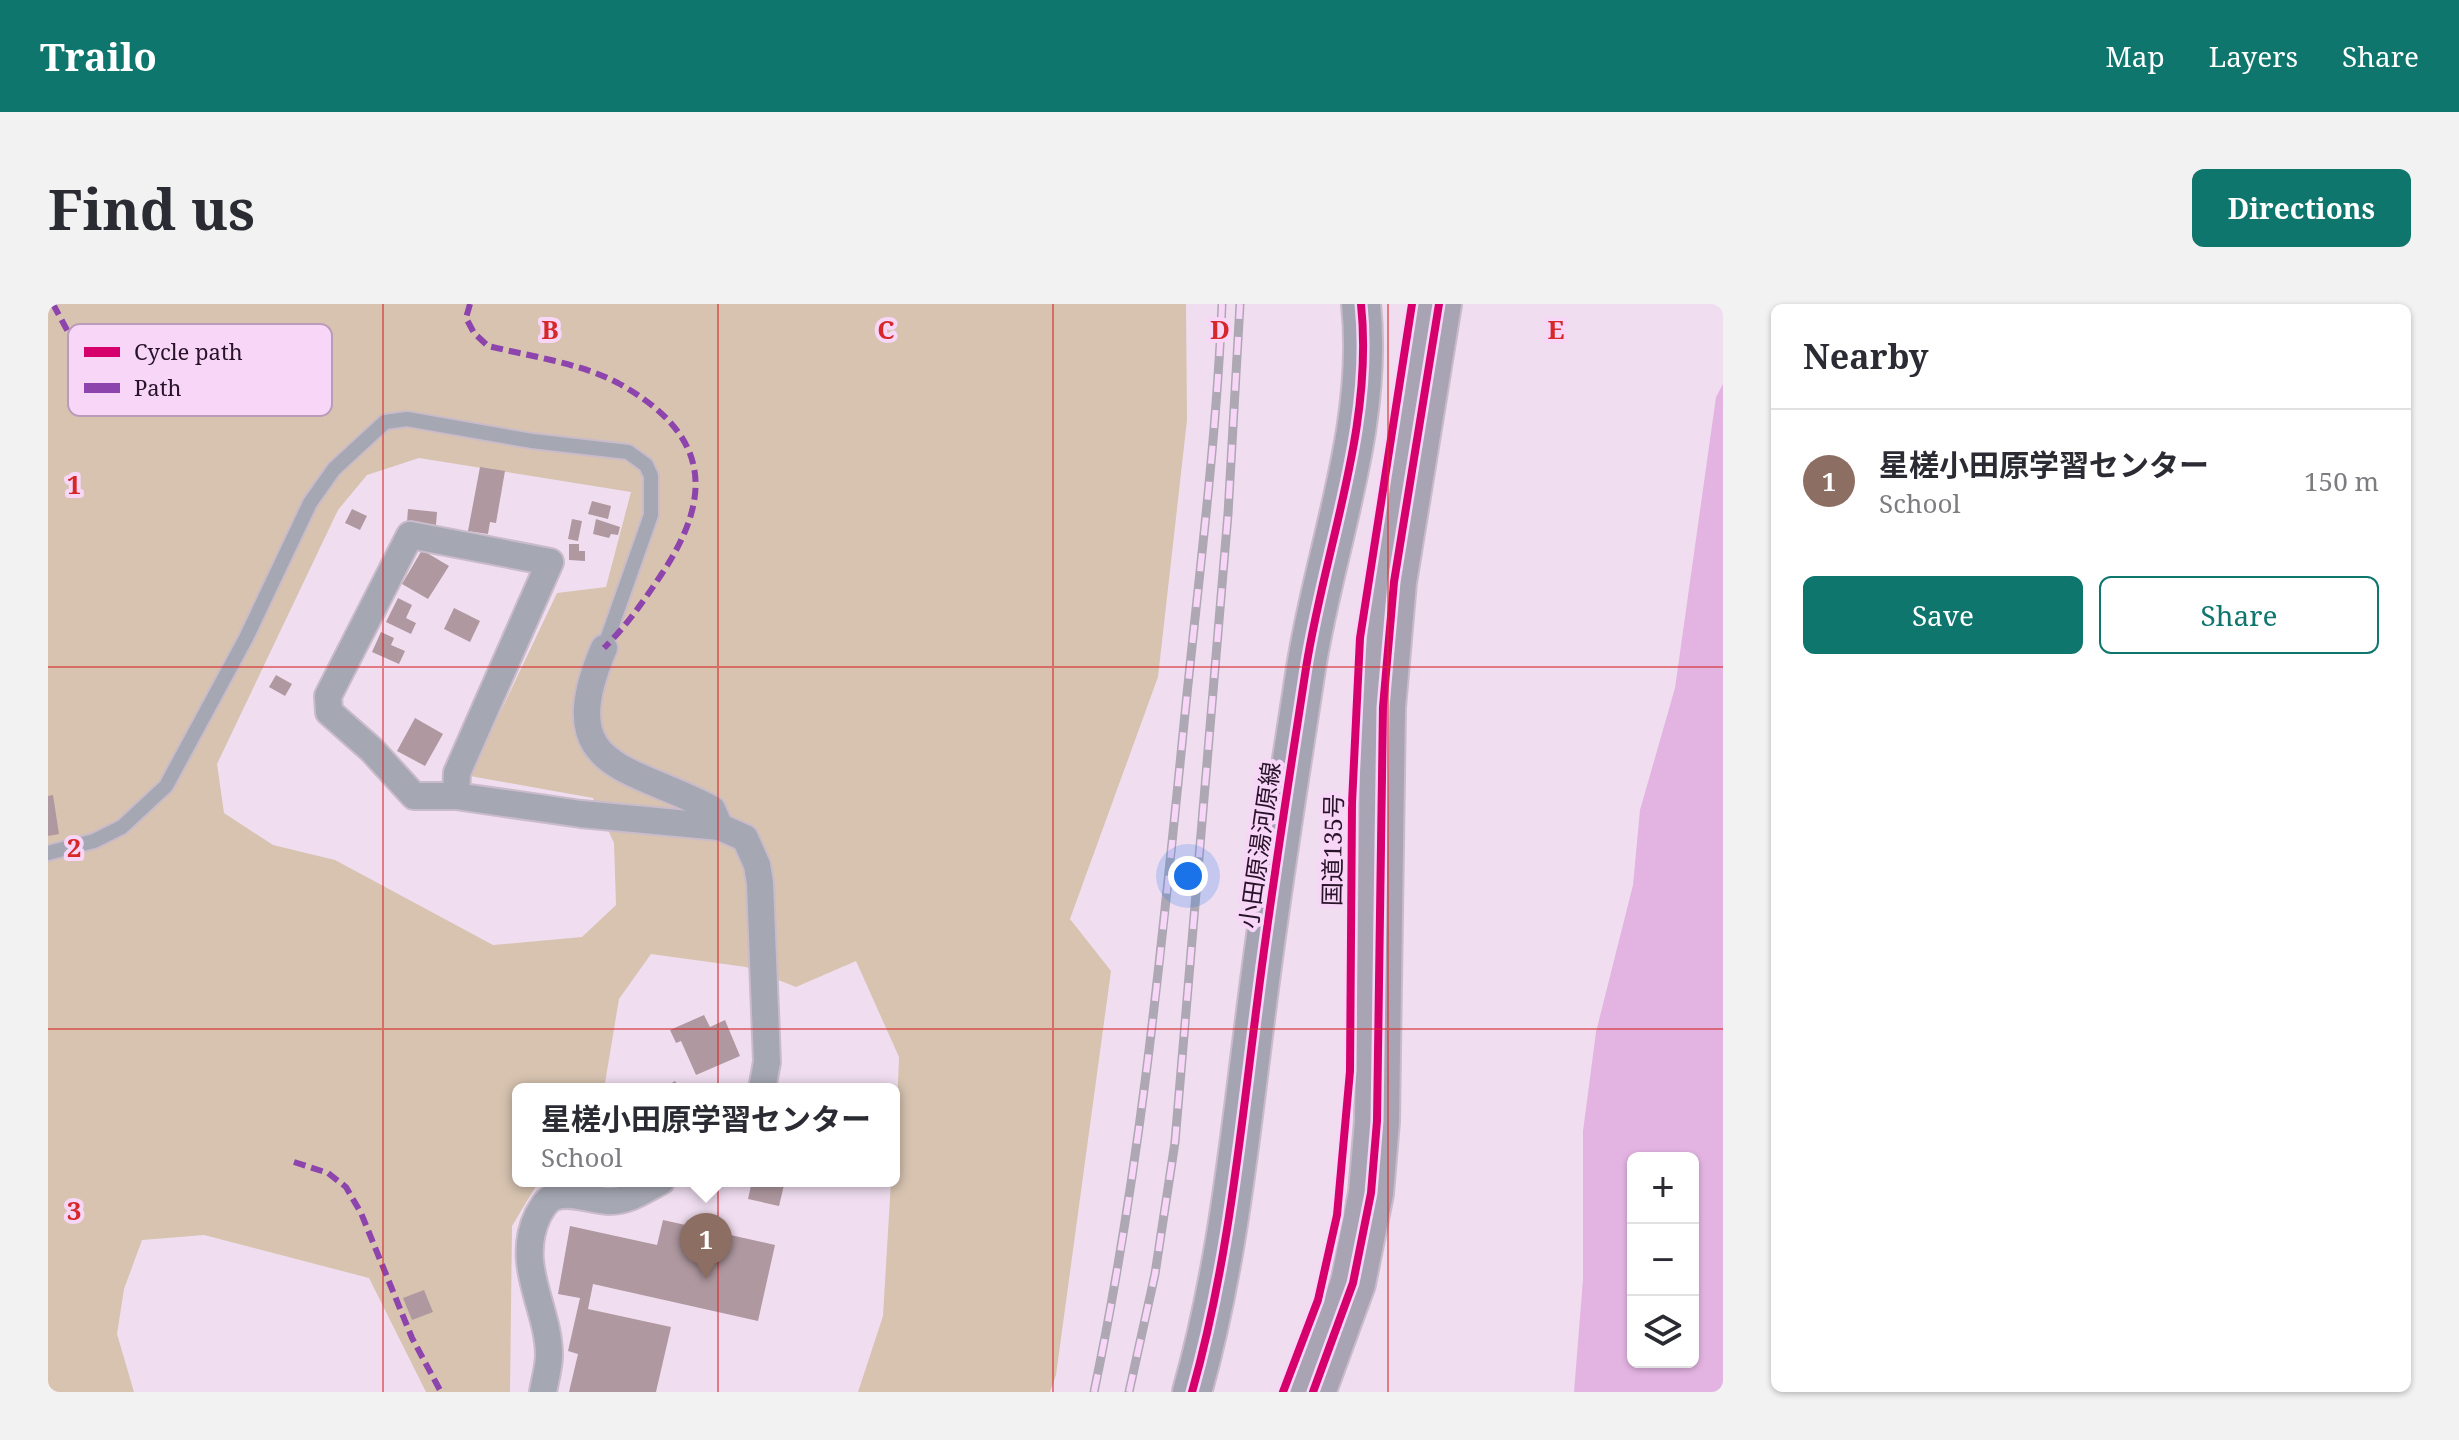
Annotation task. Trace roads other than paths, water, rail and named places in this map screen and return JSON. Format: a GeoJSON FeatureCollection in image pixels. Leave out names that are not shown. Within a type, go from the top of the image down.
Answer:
{"type":"FeatureCollection","features":[{"type":"Feature","properties":{"kind":"highway","name":"国道135号"},"geometry":{"type":"LineString","coordinates":[[1283,1392],[1318,1300],[1337,1215],[1350,1071],[1352,803],[1360,638],[1412,304]]}},
{"type":"Feature","properties":{"kind":"highway","name":"国道135号"},"geometry":{"type":"LineString","coordinates":[[1313,1392],[1353,1283],[1371,1193],[1377,1121],[1378,861],[1384,691],[1394,582],[1439,304]]}},
{"type":"Feature","properties":{"kind":"main road","name":"小田原湯河原線"},"geometry":{"type":"LineString","coordinates":[[1192,1392],[1212,1316],[1235,1189],[1257,1003],[1308,660],[1358,423],[1364,369],[1361,304]]}},
{"type":"Feature","properties":{"kind":"street"},"geometry":{"type":"LineString","coordinates":[[456,796],[457,773],[550,562],[410,535],[335,679],[328,696],[329,712],[372,750],[414,796],[456,796],[581,814],[720,827],[745,838],[759,874],[767,1062],[763,1083]]}},
{"type":"Feature","properties":{"kind":"street"},"geometry":{"type":"LineString","coordinates":[[604,648],[588,690],[593,741],[605,758],[636,778],[712,809],[720,827]]}},
{"type":"Feature","properties":{"kind":"street"},"geometry":{"type":"LineString","coordinates":[[543,1392],[549,1354],[531,1277],[530,1246],[533,1226],[543,1206],[553,1197],[569,1195],[608,1201],[627,1200],[650,1187]]}},
{"type":"Feature","properties":{"kind":"lane"},"geometry":{"type":"LineString","coordinates":[[48,853],[94,841],[122,827],[166,786],[246,638],[310,503],[334,469],[385,422],[407,419],[532,441],[628,452],[646,465],[651,476],[651,515],[604,648]]}},
{"type":"Feature","properties":{"kind":"railway"},"geometry":{"type":"LineString","coordinates":[[1094,1392],[1124,1231],[1156,989],[1210,469],[1222,304]]}},
{"type":"Feature","properties":{"kind":"railway"},"geometry":{"type":"LineString","coordinates":[[1129,1392],[1155,1274],[1175,1142],[1228,514],[1240,304]]}},
{"type":"Feature","properties":{"kind":"place","name":"星槎小田原学習センター"},"geometry":{"type":"Point","coordinates":[706,1279]}}]}
